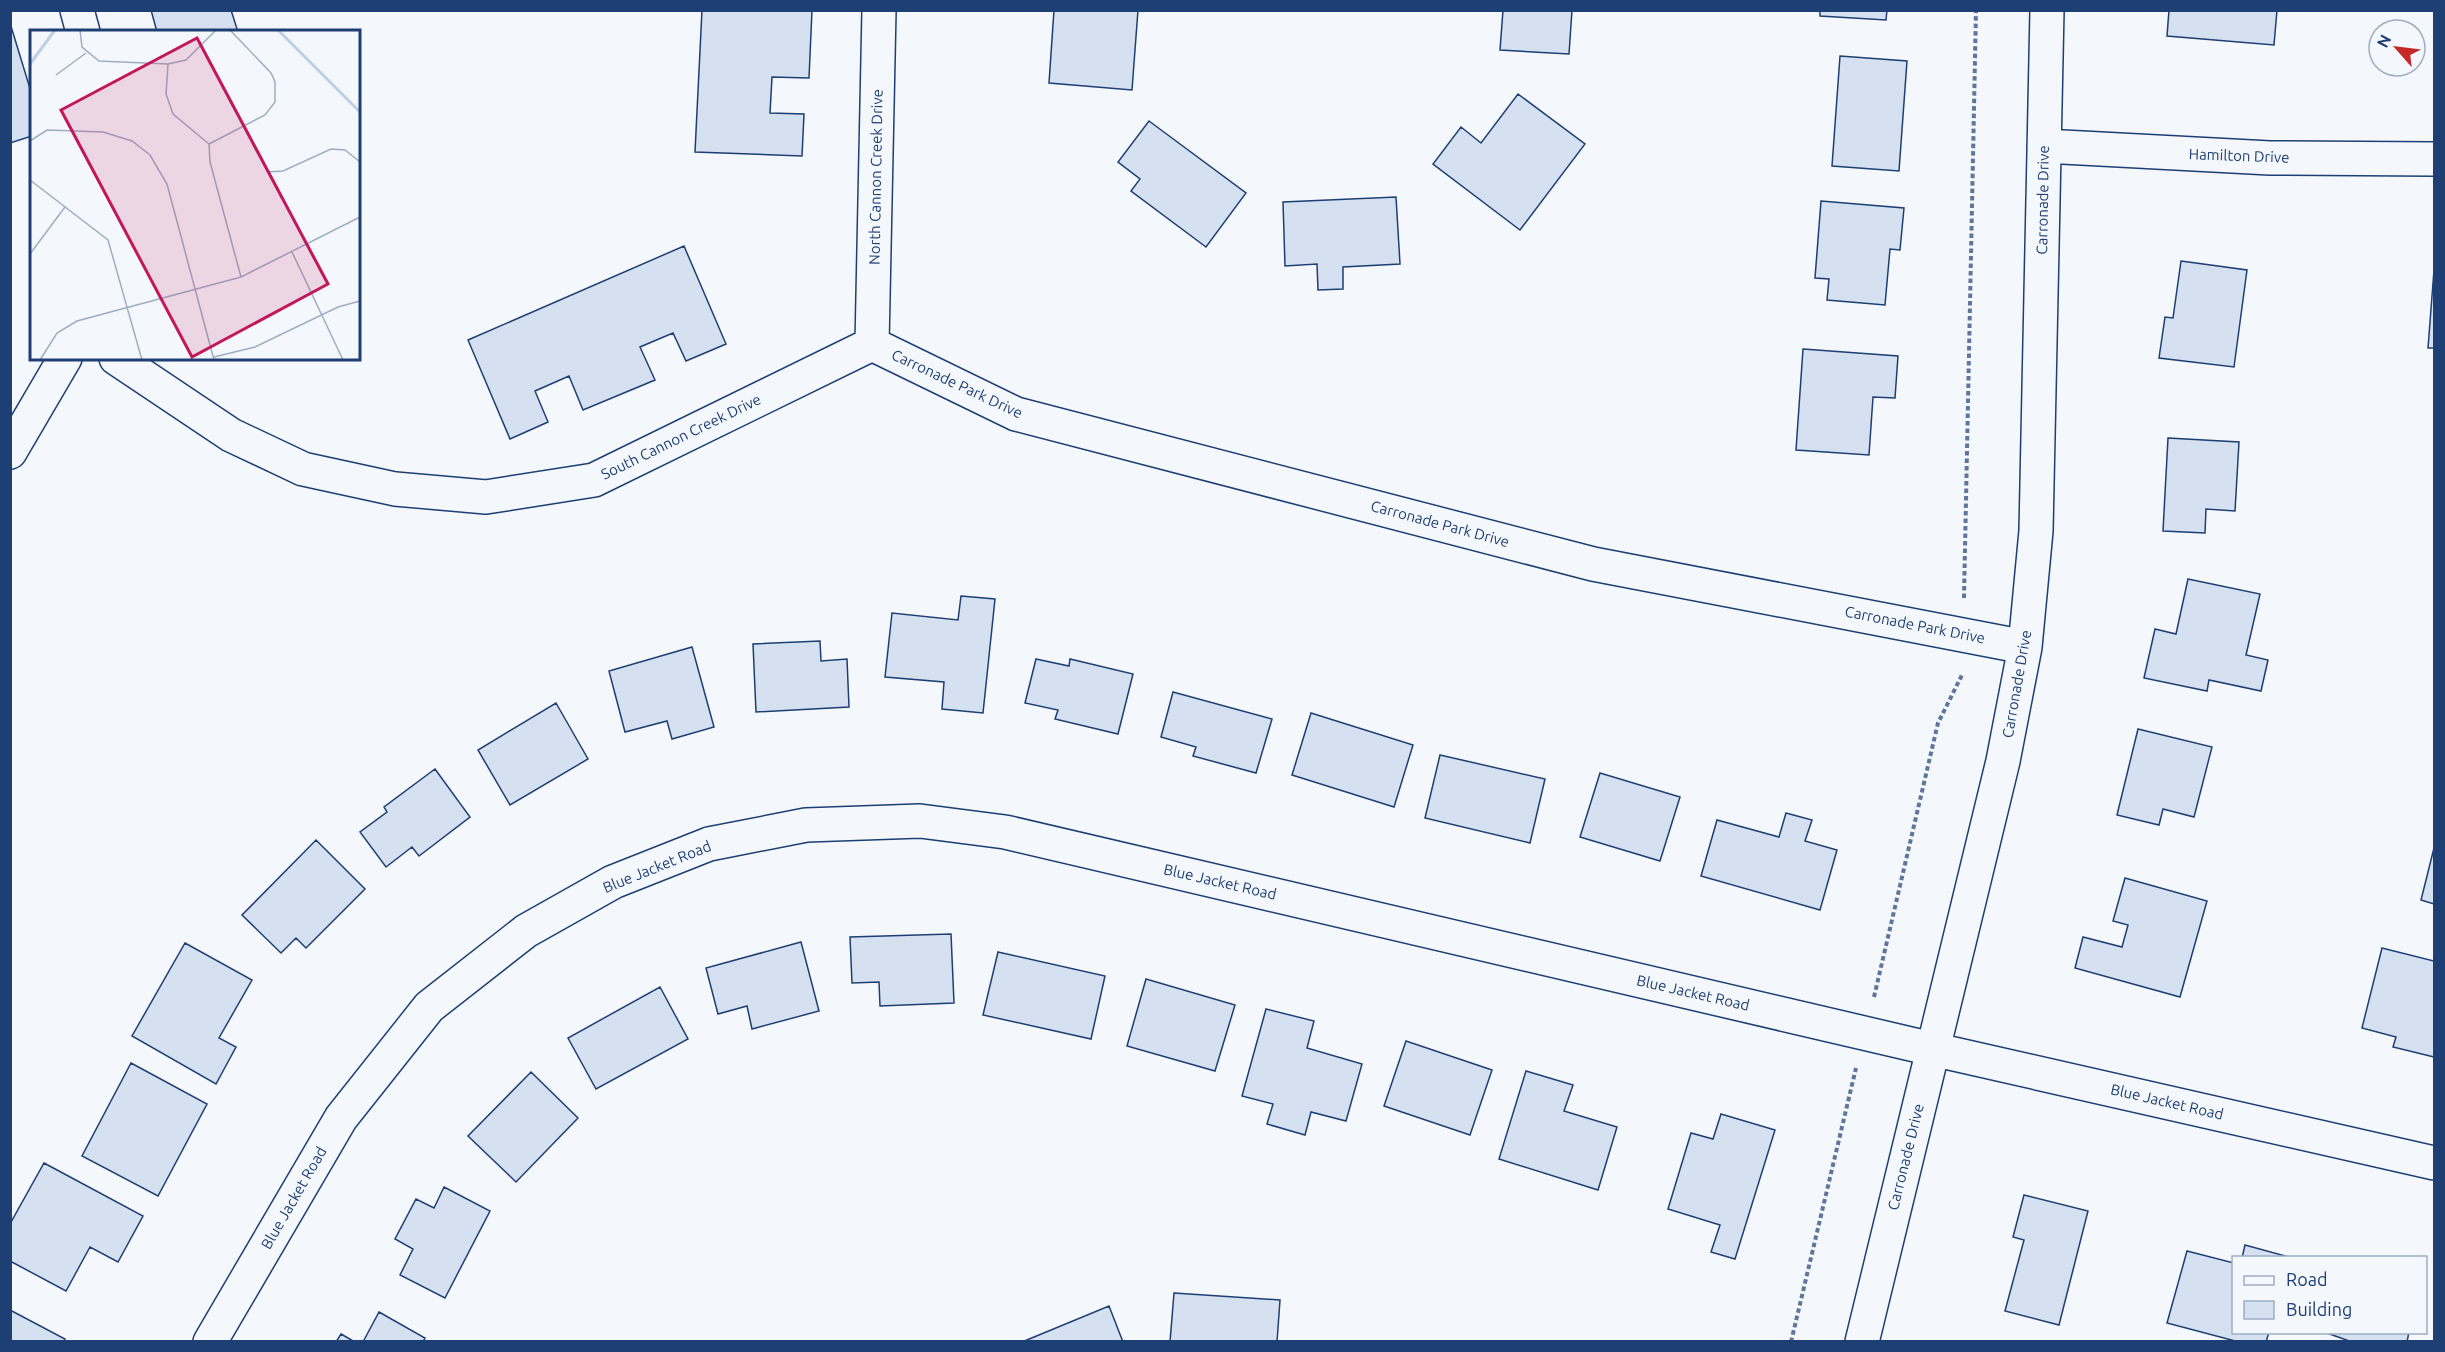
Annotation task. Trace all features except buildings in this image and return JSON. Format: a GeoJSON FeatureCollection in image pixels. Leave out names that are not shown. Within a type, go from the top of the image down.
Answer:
{"type":"FeatureCollection","features":[{"type":"Feature","properties":{"kind":"street"},"geometry":{"type":"LineString","coordinates":[[77,10],[82,30]]}},
{"type":"Feature","properties":{"kind":"street","name":"North Cannon Creek Drive"},"geometry":{"type":"LineString","coordinates":[[872,344],[879,10]]}},
{"type":"Feature","properties":{"kind":"street","name":"Carronade Drive"},"geometry":{"type":"LineString","coordinates":[[1862,1341],[2003,761],[2025,646],[2036,531],[2047,10]]}},
{"type":"Feature","properties":{"kind":"street","name":"Hamilton Drive"},"geometry":{"type":"LineString","coordinates":[[2044,146],[2270,158],[2434,159]]}},
{"type":"Feature","properties":{"kind":"street","name":"South Cannon Creek Drive"},"geometry":{"type":"LineString","coordinates":[[119,360],[231,435],[303,469],[395,489],[486,496],[594,480],[872,344]]}},
{"type":"Feature","properties":{"kind":"street","name":"Carronade Park Drive"},"geometry":{"type":"LineString","coordinates":[[872,344],[1016,414],[1593,564],[2025,646]]}},
{"type":"Feature","properties":{"kind":"street"},"geometry":{"type":"LineString","coordinates":[[10,452],[63,360]]}},
{"type":"Feature","properties":{"kind":"street","name":"Blue Jacket Road"},"geometry":{"type":"LineString","coordinates":[[210,1341],[341,1118],[429,1007],[526,931],[613,882],[709,844],[806,825],[921,821],[1005,832],[1932,1049],[2434,1162]]}},
{"type":"Feature","properties":{"kind":"path"},"geometry":{"type":"LineString","coordinates":[[1871,1007],[1938,723],[1955,692],[1969,656],[1964,605],[1976,10]]}},
{"type":"Feature","properties":{"kind":"path"},"geometry":{"type":"LineString","coordinates":[[1791,1341],[1857,1063]]}}]}
